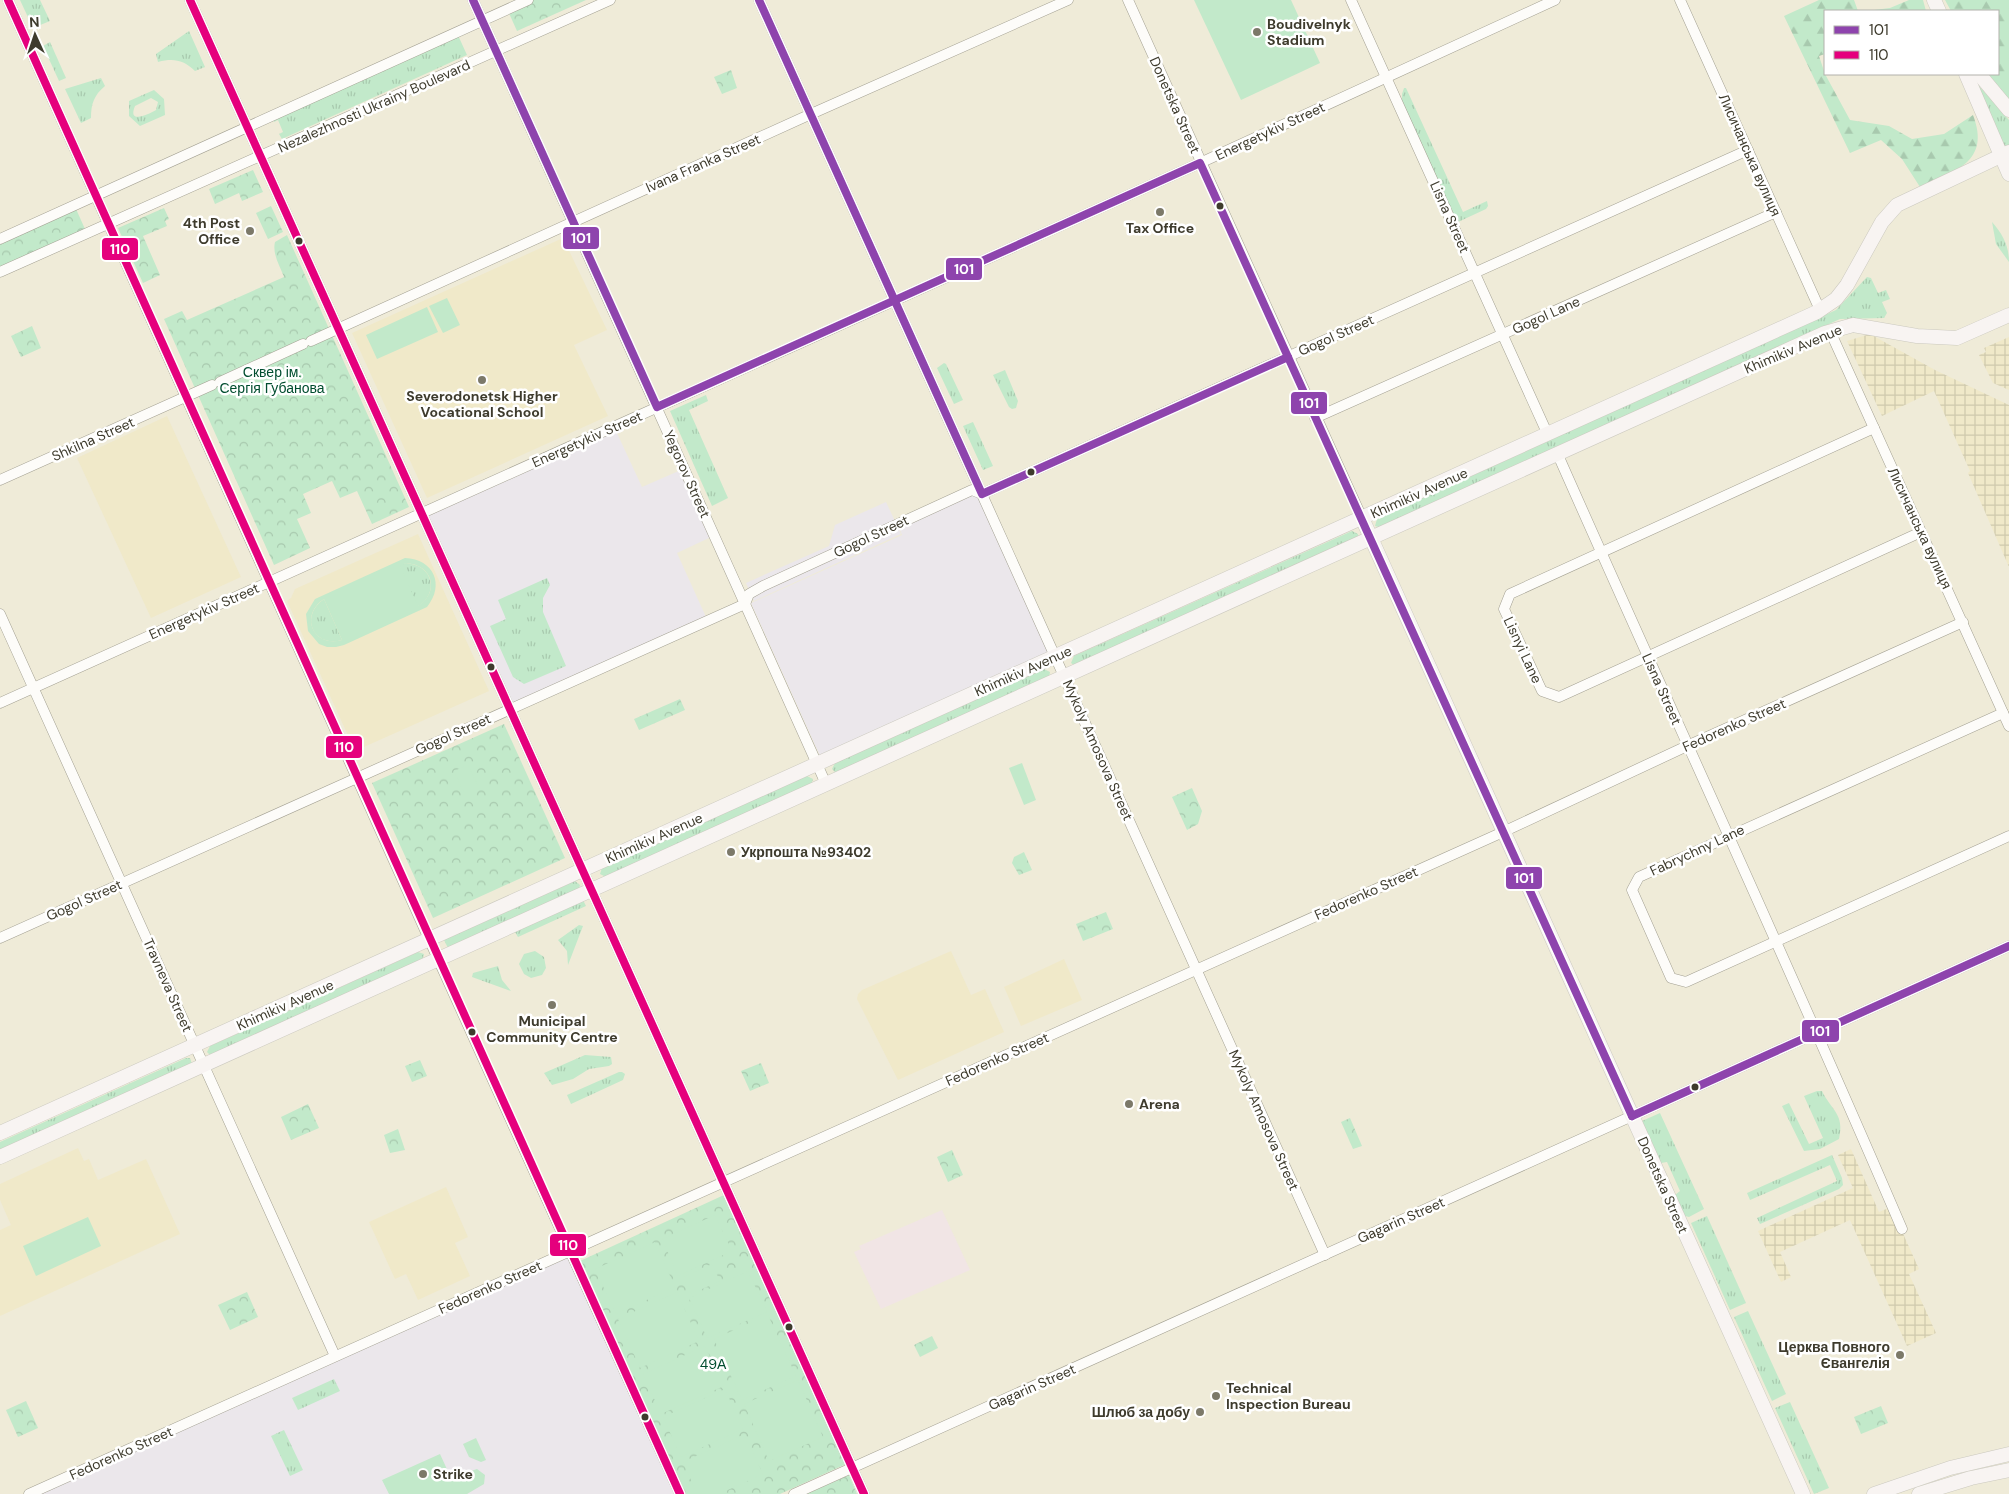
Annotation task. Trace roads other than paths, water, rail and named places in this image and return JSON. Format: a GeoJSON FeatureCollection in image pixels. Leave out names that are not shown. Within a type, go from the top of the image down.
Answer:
{"type":"FeatureCollection","features":[{"type":"Feature","properties":{"kind":"main road"},"geometry":{"type":"LineString","coordinates":[[1966,75],[1979,106],[2005,154],[2009,174]]}},
{"type":"Feature","properties":{"kind":"main road"},"geometry":{"type":"LineString","coordinates":[[1980,75],[2009,110]]}},
{"type":"Feature","properties":{"kind":"main road","name":"Khimikiv Avenue"},"geometry":{"type":"LineString","coordinates":[[0,1133],[1548,435],[1820,310],[1836,299],[1847,285],[1882,222],[1897,205],[2005,154]]}},
{"type":"Feature","properties":{"kind":"main road","name":"Khimikiv Avenue"},"geometry":{"type":"LineString","coordinates":[[0,1158],[1830,331],[1853,325],[1917,336],[1957,338],[2009,315]]}},
{"type":"Feature","properties":{"kind":"main road","name":"Donetska Street"},"geometry":{"type":"LineString","coordinates":[[1362,518],[1803,1494]]}},
{"type":"Feature","properties":{"kind":"main road"},"geometry":{"type":"LineString","coordinates":[[1874,1494],[1950,1468],[2009,1454]]}},
{"type":"Feature","properties":{"kind":"main road"},"geometry":{"type":"LineString","coordinates":[[1919,1494],[1971,1478],[2009,1470]]}},
{"type":"Feature","properties":{"kind":"street"},"geometry":{"type":"LineString","coordinates":[[8,0],[356,778],[680,1494]]}},
{"type":"Feature","properties":{"kind":"street"},"geometry":{"type":"LineString","coordinates":[[190,0],[864,1494]]}},
{"type":"Feature","properties":{"kind":"street","name":"Yegorov Street"},"geometry":{"type":"LineString","coordinates":[[474,0],[826,784]]}},
{"type":"Feature","properties":{"kind":"street"},"geometry":{"type":"LineString","coordinates":[[0,239],[528,0]]}},
{"type":"Feature","properties":{"kind":"street","name":"Nezalezhnosti Ukrainy Boulevard"},"geometry":{"type":"LineString","coordinates":[[0,272],[610,0]]}},
{"type":"Feature","properties":{"kind":"street","name":"Mykoly Amosova Street"},"geometry":{"type":"LineString","coordinates":[[759,0],[1325,1255]]}},
{"type":"Feature","properties":{"kind":"street","name":"Ivana Franka Street"},"geometry":{"type":"LineString","coordinates":[[307,342],[1068,0]]}},
{"type":"Feature","properties":{"kind":"street","name":"Donetska Street"},"geometry":{"type":"LineString","coordinates":[[1128,0],[1362,518]]}},
{"type":"Feature","properties":{"kind":"street","name":"Lisna Street"},"geometry":{"type":"LineString","coordinates":[[1351,0],[1548,435]]}},
{"type":"Feature","properties":{"kind":"street","name":"Energetykiv Street"},"geometry":{"type":"LineString","coordinates":[[0,703],[1200,163],[1555,0]]}},
{"type":"Feature","properties":{"kind":"street","name":"Лисичанська вулиця"},"geometry":{"type":"LineString","coordinates":[[1680,0],[1820,310]]}},
{"type":"Feature","properties":{"kind":"street","name":"Gogol Street"},"geometry":{"type":"LineString","coordinates":[[0,938],[745,604],[749,594],[763,586],[972,490],[982,494],[1748,150]]}},
{"type":"Feature","properties":{"kind":"street","name":"Gogol Lane"},"geometry":{"type":"LineString","coordinates":[[1316,418],[1776,212]]}},
{"type":"Feature","properties":{"kind":"street","name":"Лисичанська вулиця"},"geometry":{"type":"LineString","coordinates":[[1830,331],[2009,726]]}},
{"type":"Feature","properties":{"kind":"street","name":"Shkilna Street"},"geometry":{"type":"LineString","coordinates":[[0,480],[307,342]]}},
{"type":"Feature","properties":{"kind":"street","name":"Lisnyi Lane"},"geometry":{"type":"LineString","coordinates":[[1874,428],[1510,594],[1504,609],[1542,691],[1559,696],[1921,532]]}},
{"type":"Feature","properties":{"kind":"street","name":"Lisna Street"},"geometry":{"type":"LineString","coordinates":[[1558,455],[1727,836],[1817,1032],[1902,1229]]}},
{"type":"Feature","properties":{"kind":"street","name":"Travneva Street"},"geometry":{"type":"LineString","coordinates":[[0,614],[335,1356]]}},
{"type":"Feature","properties":{"kind":"street","name":"Fedorenko Street"},"geometry":{"type":"LineString","coordinates":[[29,1494],[1503,832],[1687,746],[1963,622]]}},
{"type":"Feature","properties":{"kind":"street","name":"Fabrychny Lane"},"geometry":{"type":"LineString","coordinates":[[2003,713],[1639,877],[1632,890],[1671,978],[1686,982],[2009,836]]}},
{"type":"Feature","properties":{"kind":"street","name":"Gagarin Street"},"geometry":{"type":"LineString","coordinates":[[794,1494],[2009,946]]}},
{"type":"Feature","properties":{"kind":"place","name":"Boudivelnyk Stadium"},"geometry":{"type":"Point","coordinates":[1257,32]}},
{"type":"Feature","properties":{"kind":"place","name":"Tax Office"},"geometry":{"type":"Point","coordinates":[1160,212]}},
{"type":"Feature","properties":{"kind":"place","name":"4th Post Office"},"geometry":{"type":"Point","coordinates":[250,231]}},
{"type":"Feature","properties":{"kind":"place","name":"Severodonetsk Higher Vocational School"},"geometry":{"type":"Point","coordinates":[482,380]}},
{"type":"Feature","properties":{"kind":"place","name":"Укрпошта №93402"},"geometry":{"type":"Point","coordinates":[731,852]}},
{"type":"Feature","properties":{"kind":"place","name":"Municipal Community Centre"},"geometry":{"type":"Point","coordinates":[552,1005]}},
{"type":"Feature","properties":{"kind":"place","name":"Arena"},"geometry":{"type":"Point","coordinates":[1129,1104]}},
{"type":"Feature","properties":{"kind":"place","name":"Церква Повного Євангелія"},"geometry":{"type":"Point","coordinates":[1900,1355]}},
{"type":"Feature","properties":{"kind":"place","name":"Technical Inspection Bureau"},"geometry":{"type":"Point","coordinates":[1216,1396]}},
{"type":"Feature","properties":{"kind":"place","name":"Шлюб за добу"},"geometry":{"type":"Point","coordinates":[1200,1412]}},
{"type":"Feature","properties":{"kind":"place","name":"Strike"},"geometry":{"type":"Point","coordinates":[423,1474]}},
{"type":"Feature","properties":{"kind":"park label","name":"Сквер ім. Сергія Губанова"},"geometry":{"type":"Point","coordinates":[272,380]}},
{"type":"Feature","properties":{"kind":"park label","name":"49А"},"geometry":{"type":"Point","coordinates":[713,1364]}}]}
